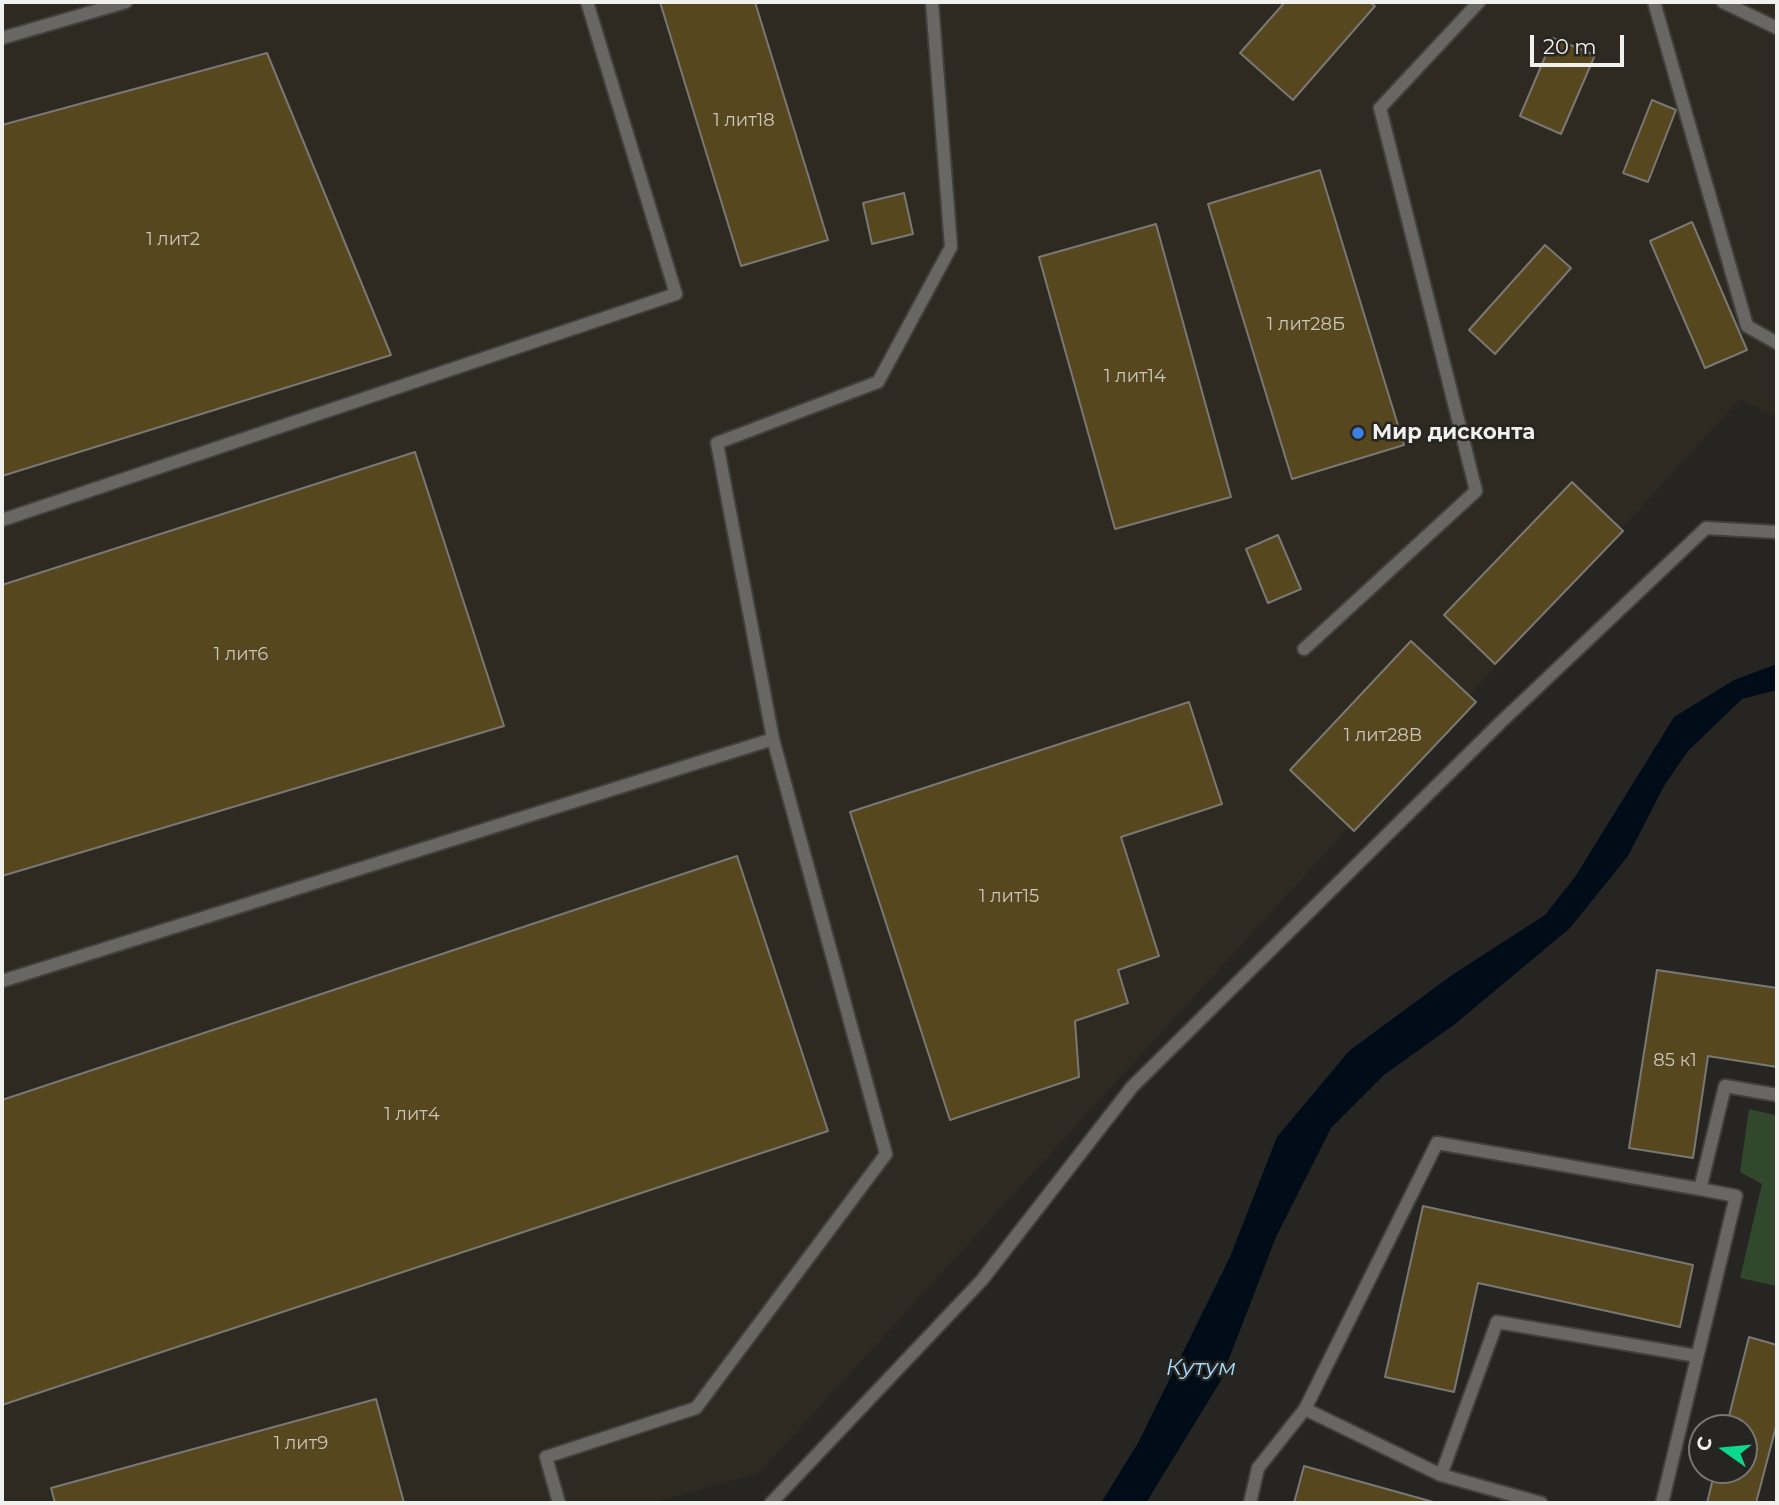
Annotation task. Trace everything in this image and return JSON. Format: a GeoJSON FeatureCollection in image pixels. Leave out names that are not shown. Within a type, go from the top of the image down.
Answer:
{"type":"FeatureCollection","features":[{"type":"Feature","properties":{"kind":"lane"},"geometry":{"type":"LineString","coordinates":[[2,38],[126,2]]}},
{"type":"Feature","properties":{"kind":"lane"},"geometry":{"type":"LineString","coordinates":[[2,520],[676,294],[587,2]]}},
{"type":"Feature","properties":{"kind":"lane"},"geometry":{"type":"LineString","coordinates":[[559,1503],[546,1457],[696,1408],[886,1154],[773,739],[717,443],[878,382],[951,247],[932,2]]}},
{"type":"Feature","properties":{"kind":"lane"},"geometry":{"type":"LineString","coordinates":[[1304,649],[1476,491],[1380,108],[1479,2]]}},
{"type":"Feature","properties":{"kind":"lane"},"geometry":{"type":"LineString","coordinates":[[1654,2],[1747,326],[1777,343]]}},
{"type":"Feature","properties":{"kind":"lane"},"geometry":{"type":"LineString","coordinates":[[1723,2],[1777,28]]}},
{"type":"Feature","properties":{"kind":"lane"},"geometry":{"type":"LineString","coordinates":[[771,1503],[982,1280],[1132,1087],[1501,722],[1706,528],[1777,532]]}},
{"type":"Feature","properties":{"kind":"lane"},"geometry":{"type":"LineString","coordinates":[[2,981],[773,739]]}},
{"type":"Feature","properties":{"kind":"lane"},"geometry":{"type":"LineString","coordinates":[[1700,1189],[1725,1086],[1777,1095]]}},
{"type":"Feature","properties":{"kind":"lane"},"geometry":{"type":"LineString","coordinates":[[1250,1503],[1258,1468],[1305,1409],[1437,1143],[1735,1196],[1662,1503]]}},
{"type":"Feature","properties":{"kind":"lane"},"geometry":{"type":"LineString","coordinates":[[1441,1475],[1497,1322],[1697,1356]]}},
{"type":"Feature","properties":{"kind":"lane"},"geometry":{"type":"LineString","coordinates":[[1305,1409],[1441,1475],[1541,1503]]}},
{"type":"Feature","properties":{"kind":"shaded area"},"geometry":{"type":"Polygon","coordinates":[[[2,2],[1777,2],[1777,418],[1740,399],[759,1473],[650,1503],[2,1503],[2,2]]]}},
{"type":"Feature","properties":{"kind":"green space"},"geometry":{"type":"Polygon","coordinates":[[[1749,1109],[1775,1115],[1777,1286],[1740,1278],[1762,1184],[1740,1172],[1749,1109]]]}},
{"type":"Feature","properties":{"kind":"water","name":"Кутум"},"geometry":{"type":"Polygon","coordinates":[[[1777,664],[1777,690],[1742,699],[1688,751],[1664,786],[1628,856],[1570,928],[1455,1024],[1384,1075],[1331,1128],[1276,1237],[1220,1382],[1146,1503],[1101,1503],[1138,1443],[1230,1257],[1277,1137],[1349,1051],[1452,975],[1545,915],[1575,877],[1674,717],[1734,680],[1777,664]]]}},
{"type":"Feature","properties":{"kind":"building"},"geometry":{"type":"Polygon","coordinates":[[[660,2],[755,2],[828,240],[741,266],[660,2]]]}},
{"type":"Feature","properties":{"kind":"building"},"geometry":{"type":"Polygon","coordinates":[[[1285,2],[1369,2],[1375,6],[1293,100],[1240,53],[1285,2]]]}},
{"type":"Feature","properties":{"kind":"building"},"geometry":{"type":"Polygon","coordinates":[[[1553,38],[1595,55],[1561,134],[1520,116],[1553,38]]]}},
{"type":"Feature","properties":{"kind":"building"},"geometry":{"type":"Polygon","coordinates":[[[267,53],[391,355],[2,476],[2,125],[267,53]]]}},
{"type":"Feature","properties":{"kind":"building"},"geometry":{"type":"Polygon","coordinates":[[[1652,100],[1676,110],[1648,182],[1623,173],[1652,100]]]}},
{"type":"Feature","properties":{"kind":"building"},"geometry":{"type":"Polygon","coordinates":[[[1320,170],[1404,445],[1292,479],[1208,204],[1320,170]]]}},
{"type":"Feature","properties":{"kind":"building"},"geometry":{"type":"Polygon","coordinates":[[[904,193],[913,234],[872,244],[863,203],[904,193]]]}},
{"type":"Feature","properties":{"kind":"building"},"geometry":{"type":"Polygon","coordinates":[[[1692,222],[1747,350],[1705,368],[1650,241],[1692,222]]]}},
{"type":"Feature","properties":{"kind":"building"},"geometry":{"type":"Polygon","coordinates":[[[1156,224],[1231,497],[1115,529],[1039,257],[1156,224]]]}},
{"type":"Feature","properties":{"kind":"building"},"geometry":{"type":"Polygon","coordinates":[[[1545,245],[1571,268],[1495,354],[1469,330],[1545,245]]]}},
{"type":"Feature","properties":{"kind":"building"},"geometry":{"type":"Polygon","coordinates":[[[415,452],[504,726],[2,876],[2,585],[415,452]]]}},
{"type":"Feature","properties":{"kind":"building"},"geometry":{"type":"Polygon","coordinates":[[[1572,482],[1623,531],[1495,664],[1444,615],[1572,482]]]}},
{"type":"Feature","properties":{"kind":"building"},"geometry":{"type":"Polygon","coordinates":[[[1278,535],[1301,589],[1268,603],[1246,549],[1278,535]]]}},
{"type":"Feature","properties":{"kind":"building"},"geometry":{"type":"Polygon","coordinates":[[[1411,641],[1476,702],[1354,831],[1290,770],[1411,641]]]}},
{"type":"Feature","properties":{"kind":"building"},"geometry":{"type":"Polygon","coordinates":[[[1189,702],[1222,804],[1121,837],[1159,956],[1118,970],[1128,1003],[1075,1021],[1079,1077],[950,1120],[850,812],[1189,702]]]}},
{"type":"Feature","properties":{"kind":"building"},"geometry":{"type":"Polygon","coordinates":[[[737,856],[828,1131],[2,1405],[2,1100],[737,856]]]}},
{"type":"Feature","properties":{"kind":"building"},"geometry":{"type":"Polygon","coordinates":[[[1657,970],[1777,988],[1777,1067],[1708,1056],[1693,1158],[1629,1148],[1657,970]]]}},
{"type":"Feature","properties":{"kind":"building"},"geometry":{"type":"Polygon","coordinates":[[[1423,1206],[1693,1265],[1680,1327],[1478,1283],[1454,1392],[1385,1377],[1423,1206]]]}},
{"type":"Feature","properties":{"kind":"building"},"geometry":{"type":"Polygon","coordinates":[[[1749,1337],[1777,1345],[1777,1423],[1756,1503],[1707,1503],[1712,1484],[1758,1484],[1758,1414],[1730,1414],[1749,1337]]]}},
{"type":"Feature","properties":{"kind":"building"},"geometry":{"type":"Polygon","coordinates":[[[376,1399],[404,1503],[55,1503],[51,1488],[376,1399]]]}},
{"type":"Feature","properties":{"kind":"building"},"geometry":{"type":"Polygon","coordinates":[[[1304,1466],[1437,1503],[1294,1503],[1304,1466]]]}},
{"type":"Feature","properties":{"kind":"place","name":"Мир дисконта"},"geometry":{"type":"Point","coordinates":[1358,433]}}]}
